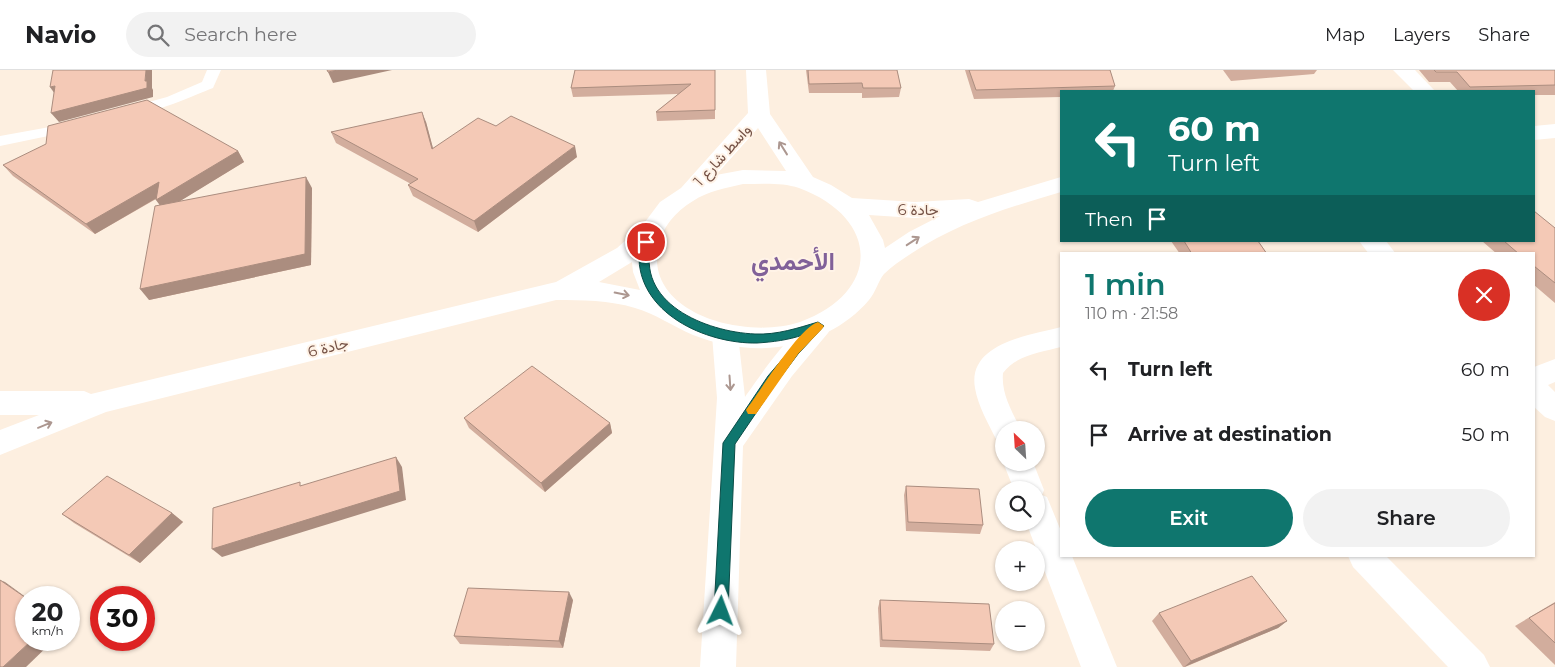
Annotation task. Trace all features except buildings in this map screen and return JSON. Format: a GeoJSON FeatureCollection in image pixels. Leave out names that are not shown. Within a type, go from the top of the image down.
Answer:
{"type":"FeatureCollection","features":[{"type":"Feature","properties":{"kind":"main road","name":"واسط شارع 1"},"geometry":{"type":"LineString","coordinates":[[756,70],[759,114],[805,182]]}},
{"type":"Feature","properties":{"kind":"main road"},"geometry":{"type":"LineString","coordinates":[[1403,70],[1424,90]]}},
{"type":"Feature","properties":{"kind":"main road","name":"واسط شارع 1"},"geometry":{"type":"LineString","coordinates":[[686,195],[759,114]]}},
{"type":"Feature","properties":{"kind":"main road"},"geometry":{"type":"LineString","coordinates":[[1535,133],[1555,131]]}},
{"type":"Feature","properties":{"kind":"main road"},"geometry":{"type":"LineString","coordinates":[[743,177],[774,177],[805,182],[829,192],[849,206],[865,224],[873,246],[873,268],[863,290],[845,310],[818,326],[789,335],[756,339],[724,335],[695,326],[670,311],[654,293],[645,273],[644,252],[650,232],[664,212],[686,195],[713,184],[743,177]]}},
{"type":"Feature","properties":{"kind":"main road","name":"جادة 6"},"geometry":{"type":"LineString","coordinates":[[873,268],[918,238],[988,206],[1060,184]]}},
{"type":"Feature","properties":{"kind":"main road","name":"جادة 6"},"geometry":{"type":"LineString","coordinates":[[849,206],[915,210],[988,206]]}},
{"type":"Feature","properties":{"kind":"main road","name":"جادة 6"},"geometry":{"type":"LineString","coordinates":[[0,443],[101,402],[556,291],[588,277],[626,254],[650,232]]}},
{"type":"Feature","properties":{"kind":"main road"},"geometry":{"type":"LineString","coordinates":[[1372,242],[1382,252]]}},
{"type":"Feature","properties":{"kind":"main road","name":"جادة 6"},"geometry":{"type":"LineString","coordinates":[[556,291],[591,290],[612,292],[636,297],[670,311]]}},
{"type":"Feature","properties":{"kind":"main road"},"geometry":{"type":"LineString","coordinates":[[729,443],[794,350],[818,326]]}},
{"type":"Feature","properties":{"kind":"main road"},"geometry":{"type":"LineString","coordinates":[[718,667],[731,398],[724,335]]}},
{"type":"Feature","properties":{"kind":"main road"},"geometry":{"type":"LineString","coordinates":[[1002,421],[988,384],[991,366],[999,358],[1010,352],[1060,337]]}},
{"type":"Feature","properties":{"kind":"main road"},"geometry":{"type":"LineString","coordinates":[[1535,379],[1555,370]]}},
{"type":"Feature","properties":{"kind":"main road"},"geometry":{"type":"LineString","coordinates":[[1535,391],[1555,409]]}},
{"type":"Feature","properties":{"kind":"main road","name":"جادة 6"},"geometry":{"type":"LineString","coordinates":[[0,403],[101,402]]}},
{"type":"Feature","properties":{"kind":"main road"},"geometry":{"type":"LineString","coordinates":[[1045,531],[1099,667]]}},
{"type":"Feature","properties":{"kind":"main road"},"geometry":{"type":"LineString","coordinates":[[1365,557],[1472,667]]}},
{"type":"Feature","properties":{"kind":"lane"},"geometry":{"type":"LineString","coordinates":[[116,115],[172,100],[208,85],[214,70]]}},
{"type":"Feature","properties":{"kind":"lane"},"geometry":{"type":"LineString","coordinates":[[0,141],[88,122]]}},
{"type":"Feature","properties":{"kind":"slow traffic"},"geometry":{"type":"LineString","coordinates":[[752,410],[794,350],[818,326],[816,327]]}},
{"type":"Feature","properties":{"kind":"district","name":"الأحمدي"},"geometry":{"type":"Point","coordinates":[793,261]}},
{"type":"Feature","properties":{"kind":"route"},"geometry":{"type":"LineString","coordinates":[[646,242],[644,252],[645,273],[654,293],[670,311],[695,326],[724,335],[756,339],[789,335],[818,326],[794,350],[729,443],[721,611]]}}]}
